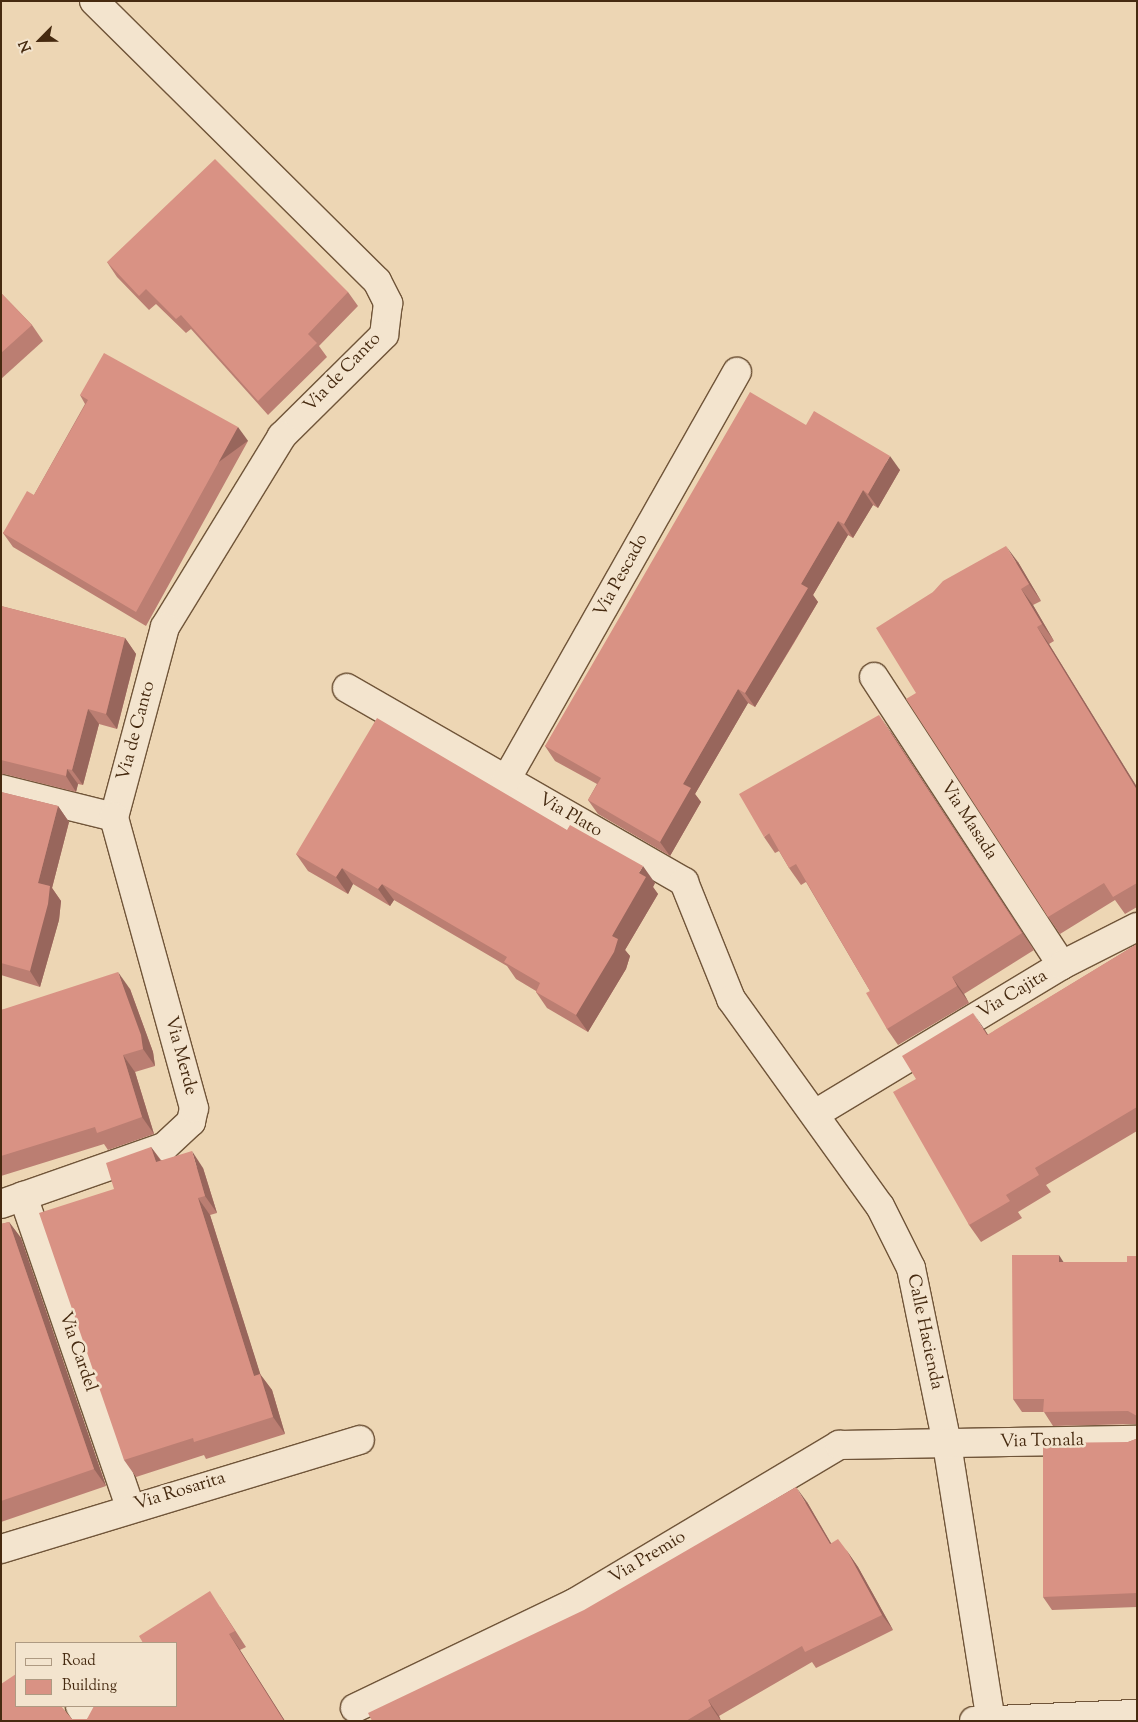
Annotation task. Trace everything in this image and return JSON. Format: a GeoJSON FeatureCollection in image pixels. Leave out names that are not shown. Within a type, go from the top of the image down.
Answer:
{"type":"FeatureCollection","features":[{"type":"Feature","properties":{"kind":"street","name":"Via de Canto"},"geometry":{"type":"LineString","coordinates":[[94,1],[377,281],[388,303],[384,335],[282,436],[165,627],[114,818]]}},
{"type":"Feature","properties":{"kind":"street","name":"Via Pescado"},"geometry":{"type":"LineString","coordinates":[[506,780],[737,372]]}},
{"type":"Feature","properties":{"kind":"street","name":"Via Masada"},"geometry":{"type":"LineString","coordinates":[[874,677],[1062,965]]}},
{"type":"Feature","properties":{"kind":"street","name":"Via Plato"},"geometry":{"type":"LineString","coordinates":[[346,688],[684,882],[731,999]]}},
{"type":"Feature","properties":{"kind":"street"},"geometry":{"type":"LineString","coordinates":[[1,789],[114,818]]}},
{"type":"Feature","properties":{"kind":"street","name":"Via Merde"},"geometry":{"type":"LineString","coordinates":[[12,1200],[164,1147],[191,1122],[194,1108],[114,818]]}},
{"type":"Feature","properties":{"kind":"street","name":"Via Cajita"},"geometry":{"type":"LineString","coordinates":[[815,1114],[1062,965],[1137,927]]}},
{"type":"Feature","properties":{"kind":"street","name":"Calle Hacienda"},"geometry":{"type":"LineString","coordinates":[[731,999],[880,1206],[911,1268],[947,1444],[985,1719]]}},
{"type":"Feature","properties":{"kind":"street","name":"Via Cardel"},"geometry":{"type":"LineString","coordinates":[[12,1200],[130,1507]]}},
{"type":"Feature","properties":{"kind":"street","name":"Via Rosarita"},"geometry":{"type":"LineString","coordinates":[[1,1550],[130,1507],[360,1440]]}},
{"type":"Feature","properties":{"kind":"street","name":"Via Tonala"},"geometry":{"type":"LineString","coordinates":[[947,1444],[1137,1440]]}},
{"type":"Feature","properties":{"kind":"street","name":"Via Premio"},"geometry":{"type":"LineString","coordinates":[[355,1708],[574,1602],[839,1445],[947,1444]]}},
{"type":"Feature","properties":{"kind":"street"},"geometry":{"type":"LineString","coordinates":[[81,1707],[90,1721]]}},
{"type":"Feature","properties":{"kind":"street"},"geometry":{"type":"LineString","coordinates":[[985,1719],[1137,1714]]}},
{"type":"Feature","properties":{"kind":"building"},"geometry":{"type":"Polygon","coordinates":[[[215,159],[348,292],[308,334],[317,343],[258,401],[181,315],[176,319],[146,289],[139,296],[107,262],[215,159]]]}},
{"type":"Feature","properties":{"kind":"building"},"geometry":{"type":"Polygon","coordinates":[[[1,293],[32,325],[1,353],[1,293]]]}},
{"type":"Feature","properties":{"kind":"building"},"geometry":{"type":"Polygon","coordinates":[[[104,353],[238,427],[136,612],[3,533],[27,491],[34,495],[88,400],[80,395],[104,353]]]}},
{"type":"Feature","properties":{"kind":"building"},"geometry":{"type":"Polygon","coordinates":[[[750,392],[806,425],[814,411],[890,456],[868,494],[863,490],[844,524],[838,521],[801,584],[808,588],[745,693],[738,689],[683,784],[691,788],[660,842],[588,800],[601,778],[545,746],[750,392]]]}},
{"type":"Feature","properties":{"kind":"building"},"geometry":{"type":"Polygon","coordinates":[[[1006,546],[1029,584],[1021,589],[1042,624],[1037,627],[1137,790],[1137,883],[1113,897],[1104,883],[1048,917],[906,699],[916,693],[876,628],[933,592],[943,581],[1006,546]]]}},
{"type":"Feature","properties":{"kind":"building"},"geometry":{"type":"Polygon","coordinates":[[[1,606],[125,638],[106,714],[88,709],[72,770],[67,769],[66,776],[1,760],[1,606]]]}},
{"type":"Feature","properties":{"kind":"building"},"geometry":{"type":"Polygon","coordinates":[[[879,715],[1022,933],[952,977],[957,986],[887,1029],[866,993],[870,991],[796,864],[789,868],[769,833],[764,837],[739,794],[879,715]]]}},
{"type":"Feature","properties":{"kind":"building"},"geometry":{"type":"Polygon","coordinates":[[[377,718],[567,830],[570,825],[643,866],[639,873],[646,877],[612,936],[618,939],[614,952],[576,1015],[536,992],[540,983],[504,962],[507,957],[382,884],[378,889],[342,868],[336,877],[296,854],[377,718]]]}},
{"type":"Feature","properties":{"kind":"building"},"geometry":{"type":"Polygon","coordinates":[[[1,792],[58,806],[38,883],[50,886],[48,904],[30,971],[1,963],[1,792]]]}},
{"type":"Feature","properties":{"kind":"building"},"geometry":{"type":"Polygon","coordinates":[[[1137,944],[1137,1107],[1035,1168],[1039,1175],[1006,1195],[1010,1201],[969,1225],[893,1092],[916,1079],[902,1056],[973,1013],[987,1035],[1137,944]]]}},
{"type":"Feature","properties":{"kind":"building"},"geometry":{"type":"Polygon","coordinates":[[[118,972],[141,1035],[143,1049],[123,1055],[142,1117],[97,1133],[95,1127],[1,1156],[1,1010],[118,972]]]}},
{"type":"Feature","properties":{"kind":"building"},"geometry":{"type":"Polygon","coordinates":[[[151,1147],[156,1162],[192,1151],[205,1196],[198,1198],[254,1376],[260,1374],[273,1417],[194,1442],[193,1438],[124,1460],[39,1213],[114,1189],[106,1163],[151,1147]]]}},
{"type":"Feature","properties":{"kind":"building"},"geometry":{"type":"Polygon","coordinates":[[[9,1222],[94,1469],[1,1501],[1,1224],[9,1222]]]}},
{"type":"Feature","properties":{"kind":"building"},"geometry":{"type":"Polygon","coordinates":[[[1012,1255],[1059,1255],[1059,1262],[1127,1262],[1127,1256],[1137,1256],[1137,1416],[1128,1411],[1043,1412],[1044,1399],[1013,1399],[1012,1255]]]}},
{"type":"Feature","properties":{"kind":"building"},"geometry":{"type":"Polygon","coordinates":[[[1137,1438],[1137,1593],[1043,1597],[1043,1443],[1128,1442],[1137,1438]]]}},
{"type":"Feature","properties":{"kind":"building"},"geometry":{"type":"Polygon","coordinates":[[[796,1487],[830,1544],[838,1539],[847,1551],[882,1615],[805,1652],[802,1646],[708,1700],[711,1706],[686,1721],[372,1721],[368,1713],[584,1610],[796,1487]]]}},
{"type":"Feature","properties":{"kind":"building"},"geometry":{"type":"Polygon","coordinates":[[[210,1591],[235,1631],[229,1634],[284,1721],[1,1721],[1,1684],[15,1675],[15,1707],[62,1707],[72,1719],[87,1719],[93,1707],[178,1707],[178,1642],[142,1642],[139,1636],[210,1591]]]}}]}
